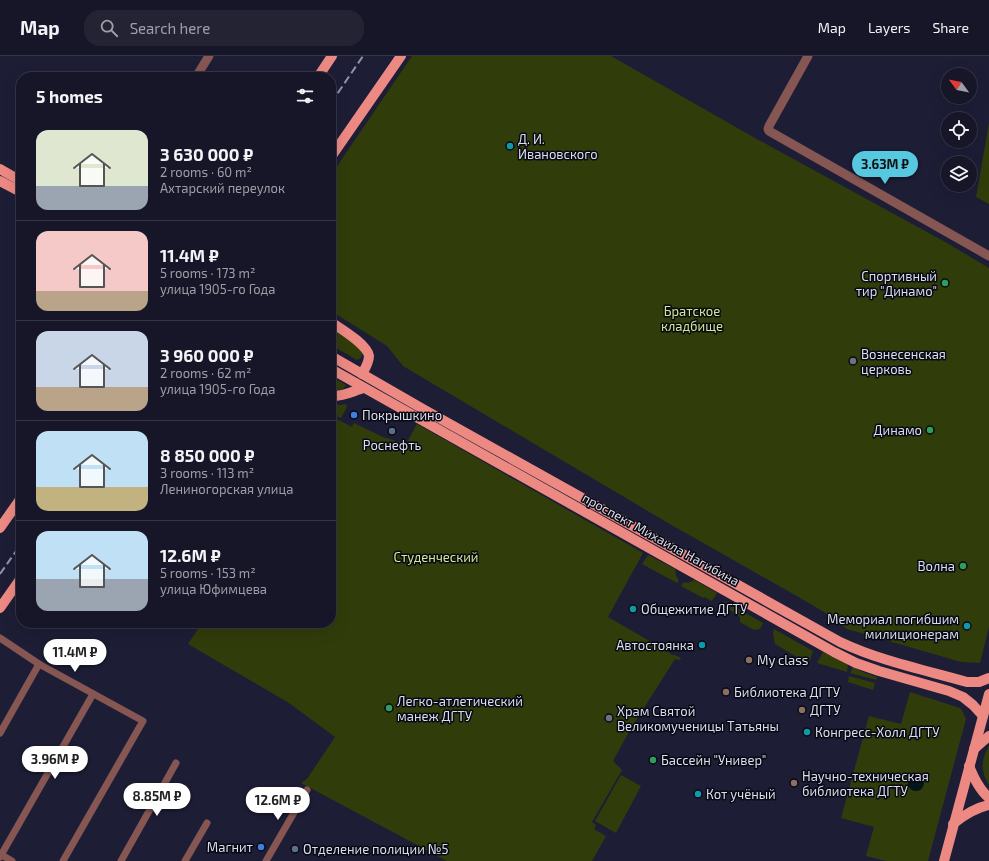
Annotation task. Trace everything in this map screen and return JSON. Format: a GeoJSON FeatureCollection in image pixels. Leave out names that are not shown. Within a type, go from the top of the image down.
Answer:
{"type":"FeatureCollection","features":[{"type":"Feature","properties":{"kind":"main road"},"geometry":{"type":"LineString","coordinates":[[321,72],[332,56]]}},
{"type":"Feature","properties":{"kind":"main road"},"geometry":{"type":"LineString","coordinates":[[336,150],[401,56]]}},
{"type":"Feature","properties":{"kind":"main road"},"geometry":{"type":"LineString","coordinates":[[0,169],[16,177]]}},
{"type":"Feature","properties":{"kind":"main road"},"geometry":{"type":"LineString","coordinates":[[0,181],[16,189]]}},
{"type":"Feature","properties":{"kind":"main road"},"geometry":{"type":"LineString","coordinates":[[336,326],[365,348],[369,356],[362,374]]}},
{"type":"Feature","properties":{"kind":"main road","name":"проспект Михаила Нагибина"},"geometry":{"type":"LineString","coordinates":[[336,359],[840,642],[874,656],[967,682],[979,682],[989,678]]}},
{"type":"Feature","properties":{"kind":"main road","name":"проспект Михаила Нагибина"},"geometry":{"type":"LineString","coordinates":[[336,372],[834,652],[856,663],[949,691],[963,697],[973,704],[983,716]]}},
{"type":"Feature","properties":{"kind":"main road"},"geometry":{"type":"LineString","coordinates":[[349,392],[351,386],[350,379]]}},
{"type":"Feature","properties":{"kind":"main road"},"geometry":{"type":"LineString","coordinates":[[336,396],[364,388]]}},
{"type":"Feature","properties":{"kind":"main road"},"geometry":{"type":"LineString","coordinates":[[0,528],[16,505]]}},
{"type":"Feature","properties":{"kind":"main road"},"geometry":{"type":"LineString","coordinates":[[0,608],[16,585]]}},
{"type":"Feature","properties":{"kind":"main road"},"geometry":{"type":"LineString","coordinates":[[944,861],[989,694]]}},
{"type":"Feature","properties":{"kind":"main road"},"geometry":{"type":"LineString","coordinates":[[974,749],[989,736]]}},
{"type":"Feature","properties":{"kind":"main road"},"geometry":{"type":"LineString","coordinates":[[969,766],[975,781],[989,798]]}},
{"type":"Feature","properties":{"kind":"main road"},"geometry":{"type":"LineString","coordinates":[[953,824],[966,814],[989,805]]}},
{"type":"Feature","properties":{"kind":"street"},"geometry":{"type":"LineString","coordinates":[[199,72],[209,56]]}},
{"type":"Feature","properties":{"kind":"street"},"geometry":{"type":"LineString","coordinates":[[808,56],[768,126],[768,129],[776,135],[989,256]]}},
{"type":"Feature","properties":{"kind":"street"},"geometry":{"type":"LineString","coordinates":[[0,638],[39,664],[143,721],[63,861]]}},
{"type":"Feature","properties":{"kind":"street"},"geometry":{"type":"LineString","coordinates":[[0,733],[39,664]]}},
{"type":"Feature","properties":{"kind":"street"},"geometry":{"type":"LineString","coordinates":[[12,861],[0,855],[93,694]]}},
{"type":"Feature","properties":{"kind":"street"},"geometry":{"type":"LineString","coordinates":[[121,861],[176,764]]}},
{"type":"Feature","properties":{"kind":"street"},"geometry":{"type":"LineString","coordinates":[[266,861],[307,790]]}},
{"type":"Feature","properties":{"kind":"street"},"geometry":{"type":"LineString","coordinates":[[185,861],[207,823]]}},
{"type":"Feature","properties":{"kind":"green space","name":"Братское кладбище"},"geometry":{"type":"Polygon","coordinates":[[[412,56],[611,56],[755,138],[947,243],[989,268],[989,627],[980,663],[961,662],[847,629],[809,603],[668,523],[403,366],[387,346],[336,314],[336,168],[412,56]]]}},
{"type":"Feature","properties":{"kind":"green space"},"geometry":{"type":"Polygon","coordinates":[[[989,123],[989,204],[976,197],[989,123]]]}},
{"type":"Feature","properties":{"kind":"green space"},"geometry":{"type":"Polygon","coordinates":[[[336,330],[361,347],[363,352],[361,358],[357,360],[336,348],[336,330]]]}},
{"type":"Feature","properties":{"kind":"green space"},"geometry":{"type":"Polygon","coordinates":[[[336,379],[346,385],[339,391],[336,391],[336,379]]]}},
{"type":"Feature","properties":{"kind":"green space"},"geometry":{"type":"Polygon","coordinates":[[[336,404],[346,404],[347,407],[341,418],[336,416],[336,404]]]}},
{"type":"Feature","properties":{"kind":"green space","name":"Студенческий"},"geometry":{"type":"Polygon","coordinates":[[[337,419],[352,427],[354,423],[383,437],[406,444],[417,424],[643,553],[608,617],[672,655],[681,658],[680,660],[675,659],[630,730],[613,761],[622,770],[592,822],[596,825],[594,829],[606,836],[592,861],[447,861],[301,783],[307,779],[335,737],[289,703],[188,644],[199,628],[336,628],[337,419]]]}},
{"type":"Feature","properties":{"kind":"green space"},"geometry":{"type":"Polygon","coordinates":[[[648,555],[675,569],[676,576],[679,580],[677,583],[642,564],[648,555]]]}},
{"type":"Feature","properties":{"kind":"green space"},"geometry":{"type":"Polygon","coordinates":[[[694,580],[717,593],[712,601],[704,597],[703,598],[681,586],[684,582],[688,583],[694,580]]]}},
{"type":"Feature","properties":{"kind":"green space"},"geometry":{"type":"Polygon","coordinates":[[[724,601],[763,623],[760,629],[754,630],[740,622],[740,617],[726,607],[723,603],[724,601]]]}},
{"type":"Feature","properties":{"kind":"green space"},"geometry":{"type":"Polygon","coordinates":[[[774,629],[813,651],[810,660],[805,662],[775,644],[773,633],[774,629]]]}},
{"type":"Feature","properties":{"kind":"green space"},"geometry":{"type":"Polygon","coordinates":[[[823,652],[848,664],[847,672],[817,663],[823,652]]]}},
{"type":"Feature","properties":{"kind":"green space"},"geometry":{"type":"Polygon","coordinates":[[[853,667],[877,677],[876,680],[850,673],[853,667]]]}},
{"type":"Feature","properties":{"kind":"green space"},"geometry":{"type":"Polygon","coordinates":[[[849,676],[875,683],[873,690],[848,682],[849,676]]]}},
{"type":"Feature","properties":{"kind":"green space"},"geometry":{"type":"Polygon","coordinates":[[[910,692],[960,708],[966,719],[928,861],[886,861],[866,856],[874,827],[841,818],[869,716],[901,724],[910,692]]]}},
{"type":"Feature","properties":{"kind":"green space"},"geometry":{"type":"Polygon","coordinates":[[[989,746],[989,785],[984,775],[983,761],[989,746]]]}},
{"type":"Feature","properties":{"kind":"green space"},"geometry":{"type":"Polygon","coordinates":[[[621,775],[641,786],[616,833],[595,821],[621,775]]]}},
{"type":"Feature","properties":{"kind":"shaded area"},"geometry":{"type":"Polygon","coordinates":[[[913,775],[919,775],[924,780],[922,789],[919,791],[913,791],[908,786],[908,780],[913,775]]]}},
{"type":"Feature","properties":{"kind":"railway"},"geometry":{"type":"LineString","coordinates":[[336,96],[363,56]]}},
{"type":"Feature","properties":{"kind":"railway"},"geometry":{"type":"LineString","coordinates":[[0,574],[16,551]]}},
{"type":"Feature","properties":{"kind":"place","name":"Д. И. Ивановского"},"geometry":{"type":"Point","coordinates":[510,146]}},
{"type":"Feature","properties":{"kind":"place","name":"Спортивный тир \"Динамо\""},"geometry":{"type":"Point","coordinates":[945,283]}},
{"type":"Feature","properties":{"kind":"place","name":"Вознесенская церковь"},"geometry":{"type":"Point","coordinates":[853,361]}},
{"type":"Feature","properties":{"kind":"place","name":"Покрышкино"},"geometry":{"type":"Point","coordinates":[354,415]}},
{"type":"Feature","properties":{"kind":"place","name":"Динамо"},"geometry":{"type":"Point","coordinates":[930,430]}},
{"type":"Feature","properties":{"kind":"place","name":"Роснефть"},"geometry":{"type":"Point","coordinates":[392,431]}},
{"type":"Feature","properties":{"kind":"place","name":"Волна"},"geometry":{"type":"Point","coordinates":[963,566]}},
{"type":"Feature","properties":{"kind":"place","name":"Общежитие ДГТУ"},"geometry":{"type":"Point","coordinates":[633,609]}},
{"type":"Feature","properties":{"kind":"place","name":"Мемориал погибшим милиционерам"},"geometry":{"type":"Point","coordinates":[967,626]}},
{"type":"Feature","properties":{"kind":"place","name":"Автостоянка"},"geometry":{"type":"Point","coordinates":[702,645]}},
{"type":"Feature","properties":{"kind":"place","name":"My class"},"geometry":{"type":"Point","coordinates":[749,660]}},
{"type":"Feature","properties":{"kind":"place","name":"Библиотека ДГТУ"},"geometry":{"type":"Point","coordinates":[726,692]}},
{"type":"Feature","properties":{"kind":"place","name":"Легко-атлетический манеж ДГТУ"},"geometry":{"type":"Point","coordinates":[389,708]}},
{"type":"Feature","properties":{"kind":"place","name":"ДГТУ"},"geometry":{"type":"Point","coordinates":[802,710]}},
{"type":"Feature","properties":{"kind":"place","name":"Храм Святой Великомученицы Татьяны"},"geometry":{"type":"Point","coordinates":[609,718]}},
{"type":"Feature","properties":{"kind":"place","name":"Конгресс-Холл ДГТУ"},"geometry":{"type":"Point","coordinates":[807,732]}},
{"type":"Feature","properties":{"kind":"place","name":"Бассейн \"Универ\""},"geometry":{"type":"Point","coordinates":[653,760]}},
{"type":"Feature","properties":{"kind":"place","name":"Научно-техническая библиотека ДГТУ"},"geometry":{"type":"Point","coordinates":[794,783]}},
{"type":"Feature","properties":{"kind":"place","name":"Кот учёный"},"geometry":{"type":"Point","coordinates":[698,794]}},
{"type":"Feature","properties":{"kind":"place","name":"Магнит"},"geometry":{"type":"Point","coordinates":[261,847]}},
{"type":"Feature","properties":{"kind":"place","name":"Отделение полиции №5"},"geometry":{"type":"Point","coordinates":[295,849]}}]}
